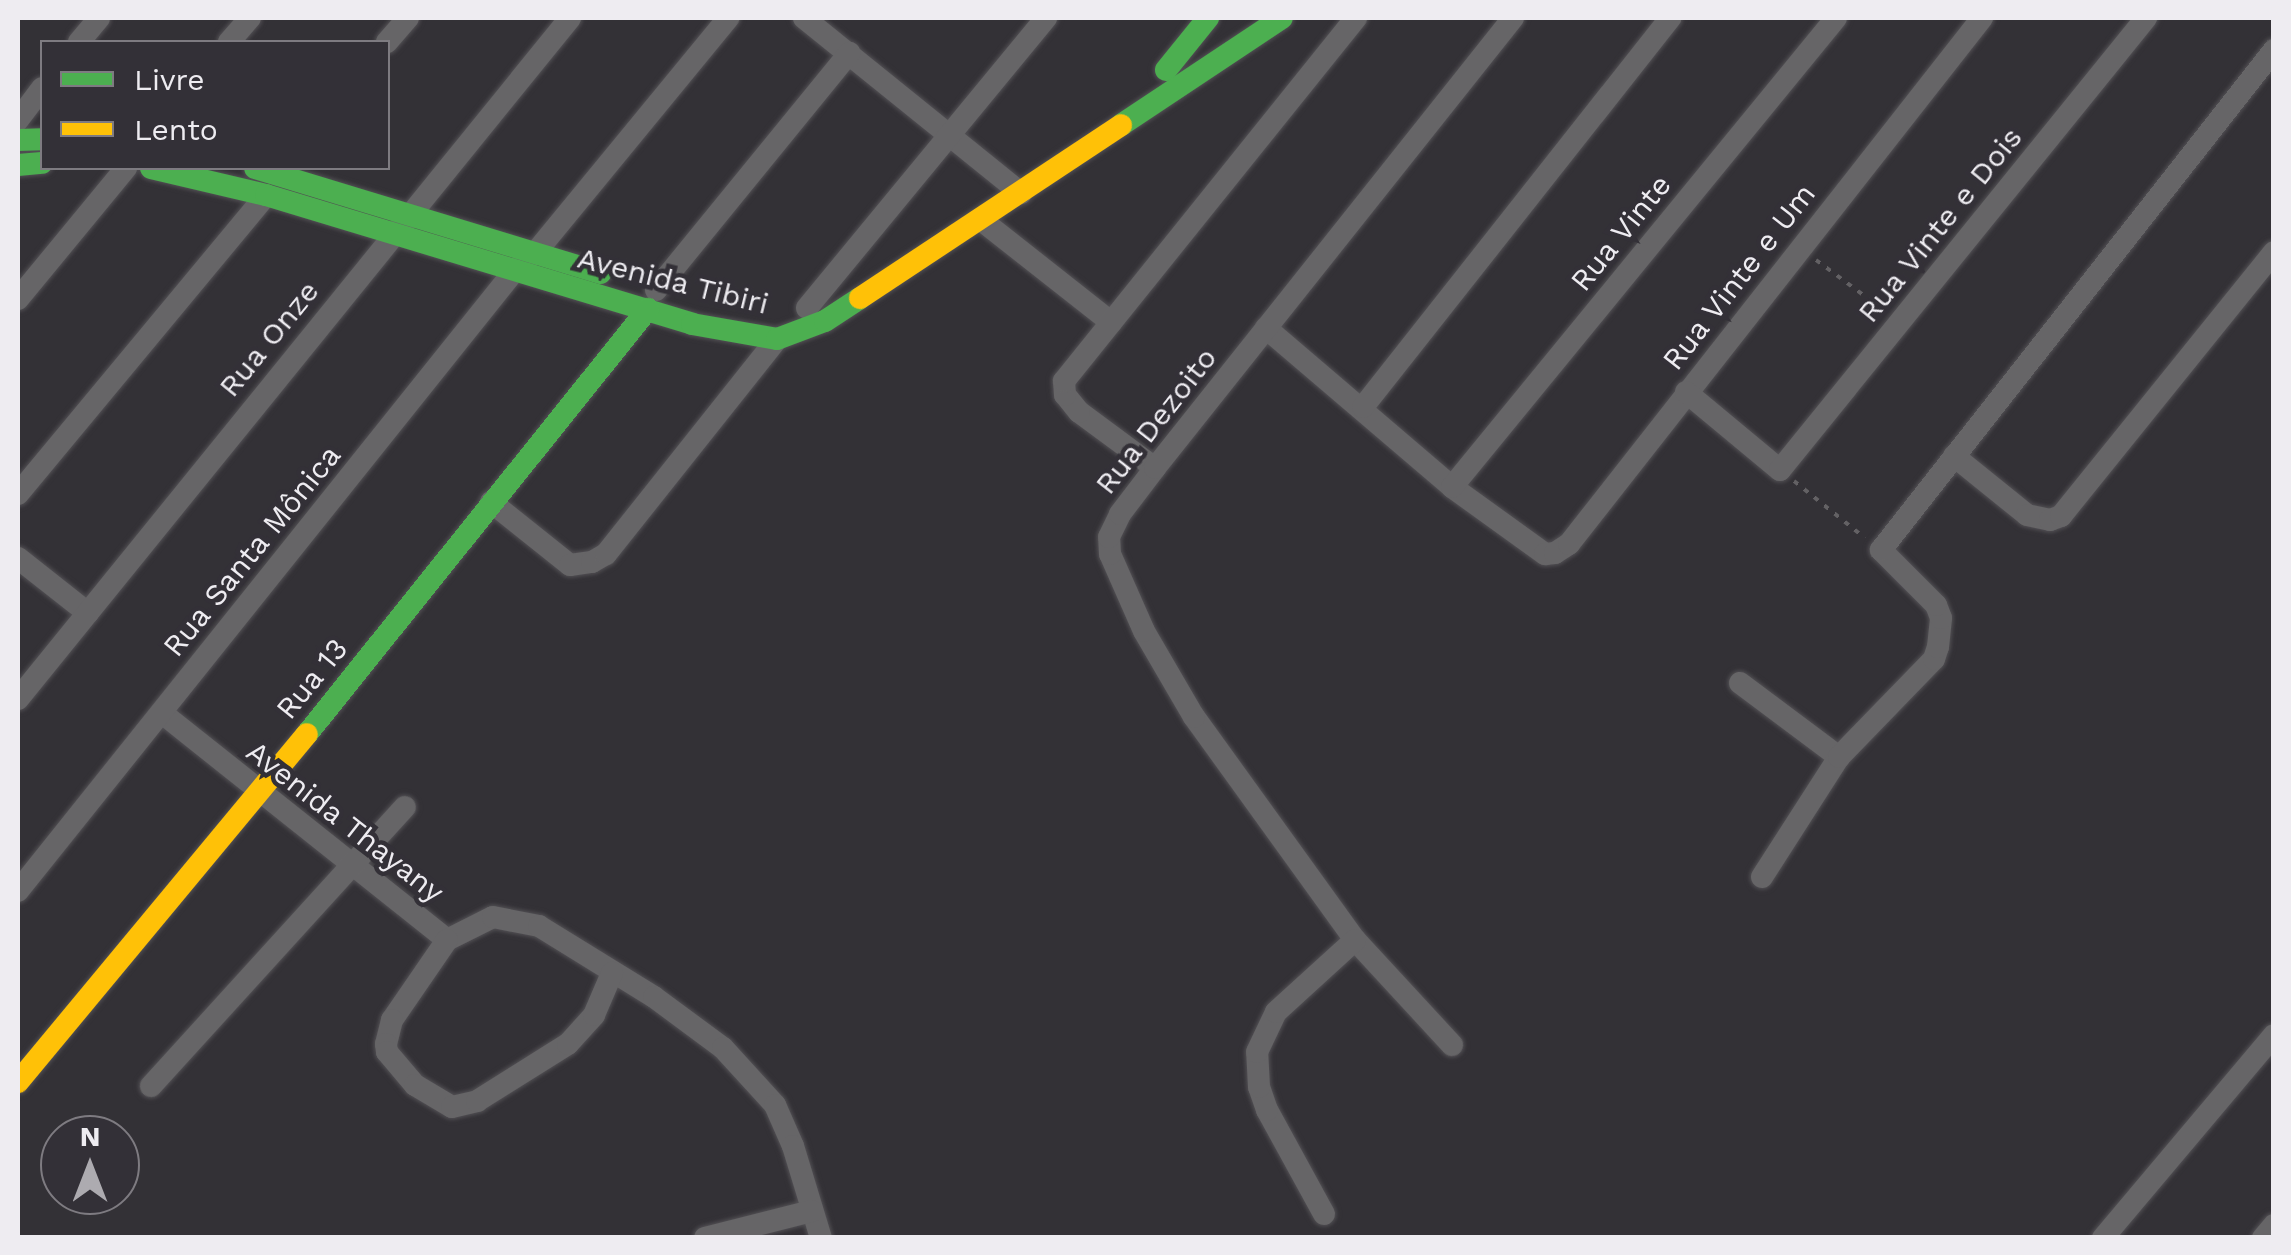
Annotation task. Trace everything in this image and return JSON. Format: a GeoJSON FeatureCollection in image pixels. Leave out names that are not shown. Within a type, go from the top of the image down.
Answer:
{"type":"FeatureCollection","features":[{"type":"Feature","properties":{"kind":"main road"},"geometry":{"type":"LineString","coordinates":[[1166,70],[1208,18]]}},
{"type":"Feature","properties":{"kind":"main road","name":"Avenida Tibiri"},"geometry":{"type":"LineString","coordinates":[[273,170],[536,252],[742,335],[777,338],[825,320],[980,219],[1011,185],[1166,70],[1245,18]]}},
{"type":"Feature","properties":{"kind":"main road","name":"Avenida Tibiri"},"geometry":{"type":"LineString","coordinates":[[160,170],[266,195],[515,270],[652,300],[760,317],[806,308],[1282,18]]}},
{"type":"Feature","properties":{"kind":"main road","name":"Rua 13"},"geometry":{"type":"LineString","coordinates":[[18,1082],[259,794],[652,300]]}},
{"type":"Feature","properties":{"kind":"street"},"geometry":{"type":"LineString","coordinates":[[81,40],[99,18]]}},
{"type":"Feature","properties":{"kind":"street"},"geometry":{"type":"LineString","coordinates":[[231,40],[250,18]]}},
{"type":"Feature","properties":{"kind":"street"},"geometry":{"type":"LineString","coordinates":[[388,40],[408,18]]}},
{"type":"Feature","properties":{"kind":"street","name":"Rua Onze"},"geometry":{"type":"LineString","coordinates":[[18,700],[570,18]]}},
{"type":"Feature","properties":{"kind":"street","name":"Rua Santa Mônica"},"geometry":{"type":"LineString","coordinates":[[18,891],[515,270],[536,252],[728,18]]}},
{"type":"Feature","properties":{"kind":"street"},"geometry":{"type":"LineString","coordinates":[[804,18],[1011,185]]}},
{"type":"Feature","properties":{"kind":"street"},"geometry":{"type":"LineString","coordinates":[[806,308],[1046,18]]}},
{"type":"Feature","properties":{"kind":"street"},"geometry":{"type":"LineString","coordinates":[[1156,468],[1079,412],[1065,396],[1064,381],[1356,18]]}},
{"type":"Feature","properties":{"kind":"street","name":"Rua Dezoito"},"geometry":{"type":"LineString","coordinates":[[1452,1045],[1355,940],[1194,716],[1120,581],[1110,554],[1110,538],[1120,514],[1512,18]]}},
{"type":"Feature","properties":{"kind":"street"},"geometry":{"type":"LineString","coordinates":[[1363,407],[1670,18]]}},
{"type":"Feature","properties":{"kind":"street","name":"Rua Vinte"},"geometry":{"type":"LineString","coordinates":[[1452,486],[1836,18]]}},
{"type":"Feature","properties":{"kind":"street","name":"Rua Vinte e Um"},"geometry":{"type":"LineString","coordinates":[[1452,486],[1535,547],[1550,554],[1569,544],[1982,18]]}},
{"type":"Feature","properties":{"kind":"street","name":"Rua Vinte e Dois"},"geometry":{"type":"LineString","coordinates":[[1780,470],[2146,18]]}},
{"type":"Feature","properties":{"kind":"street"},"geometry":{"type":"LineString","coordinates":[[1762,877],[1839,757],[1934,659],[1941,632],[1936,605],[1881,550],[2274,50]]}},
{"type":"Feature","properties":{"kind":"street","name":"Rua 13"},"geometry":{"type":"LineString","coordinates":[[652,300],[848,54]]}},
{"type":"Feature","properties":{"kind":"street"},"geometry":{"type":"LineString","coordinates":[[18,120],[40,91]]}},
{"type":"Feature","properties":{"kind":"street"},"geometry":{"type":"LineString","coordinates":[[18,299],[124,170]]}},
{"type":"Feature","properties":{"kind":"street"},"geometry":{"type":"LineString","coordinates":[[18,494],[266,195]]}},
{"type":"Feature","properties":{"kind":"street"},"geometry":{"type":"LineString","coordinates":[[980,219],[1112,322]]}},
{"type":"Feature","properties":{"kind":"street"},"geometry":{"type":"LineString","coordinates":[[1954,456],[2027,516],[2050,520],[2061,516],[2071,509],[2274,252]]}},
{"type":"Feature","properties":{"kind":"street"},"geometry":{"type":"LineString","coordinates":[[1266,328],[1452,486]]}},
{"type":"Feature","properties":{"kind":"street"},"geometry":{"type":"LineString","coordinates":[[491,502],[570,565],[592,562],[606,554],[777,338]]}},
{"type":"Feature","properties":{"kind":"street"},"geometry":{"type":"LineString","coordinates":[[1686,392],[1780,470]]}},
{"type":"Feature","properties":{"kind":"street"},"geometry":{"type":"LineString","coordinates":[[18,558],[88,613]]}},
{"type":"Feature","properties":{"kind":"street"},"geometry":{"type":"LineString","coordinates":[[1740,683],[1839,757]]}},
{"type":"Feature","properties":{"kind":"street","name":"Avenida Thayany"},"geometry":{"type":"LineString","coordinates":[[162,713],[446,940],[493,917],[510,917],[539,926],[686,1018],[752,1077],[774,1105],[793,1146],[822,1238]]}},
{"type":"Feature","properties":{"kind":"street"},"geometry":{"type":"LineString","coordinates":[[151,1086],[405,807]]}},
{"type":"Feature","properties":{"kind":"street"},"geometry":{"type":"LineString","coordinates":[[446,940],[392,1020],[386,1044],[387,1052],[414,1085],[452,1107],[492,1093],[568,1044],[594,1015],[612,973]]}},
{"type":"Feature","properties":{"kind":"street"},"geometry":{"type":"LineString","coordinates":[[1324,1214],[1267,1110],[1259,1088],[1257,1052],[1276,1012],[1355,940]]}},
{"type":"Feature","properties":{"kind":"street"},"geometry":{"type":"LineString","coordinates":[[2103,1238],[2274,1035]]}},
{"type":"Feature","properties":{"kind":"street"},"geometry":{"type":"LineString","coordinates":[[705,1238],[812,1211]]}},
{"type":"Feature","properties":{"kind":"street"},"geometry":{"type":"LineString","coordinates":[[2263,1238],[2274,1225]]}},
{"type":"Feature","properties":{"kind":"path"},"geometry":{"type":"LineString","coordinates":[[1800,248],[1900,322]]}},
{"type":"Feature","properties":{"kind":"path"},"geometry":{"type":"LineString","coordinates":[[1780,470],[1881,550]]}},
{"type":"Feature","properties":{"kind":"traffic: fast"},"geometry":{"type":"LineString","coordinates":[[1166,70],[1208,18]]}},
{"type":"Feature","properties":{"kind":"traffic: fast"},"geometry":{"type":"LineString","coordinates":[[1121,125],[1282,18]]}},
{"type":"Feature","properties":{"kind":"traffic: fast"},"geometry":{"type":"LineString","coordinates":[[18,140],[40,139]]}},
{"type":"Feature","properties":{"kind":"traffic: fast"},"geometry":{"type":"LineString","coordinates":[[18,165],[40,163]]}},
{"type":"Feature","properties":{"kind":"traffic: fast"},"geometry":{"type":"LineString","coordinates":[[160,170],[266,195],[692,324],[777,339],[825,321],[860,298]]}},
{"type":"Feature","properties":{"kind":"traffic: fast"},"geometry":{"type":"LineString","coordinates":[[262,170],[600,273]]}},
{"type":"Feature","properties":{"kind":"traffic: fast"},"geometry":{"type":"LineString","coordinates":[[307,734],[648,309]]}},
{"type":"Feature","properties":{"kind":"traffic: slow"},"geometry":{"type":"LineString","coordinates":[[860,298],[1121,125]]}},
{"type":"Feature","properties":{"kind":"traffic: slow"},"geometry":{"type":"LineString","coordinates":[[18,1082],[307,734]]}}]}
